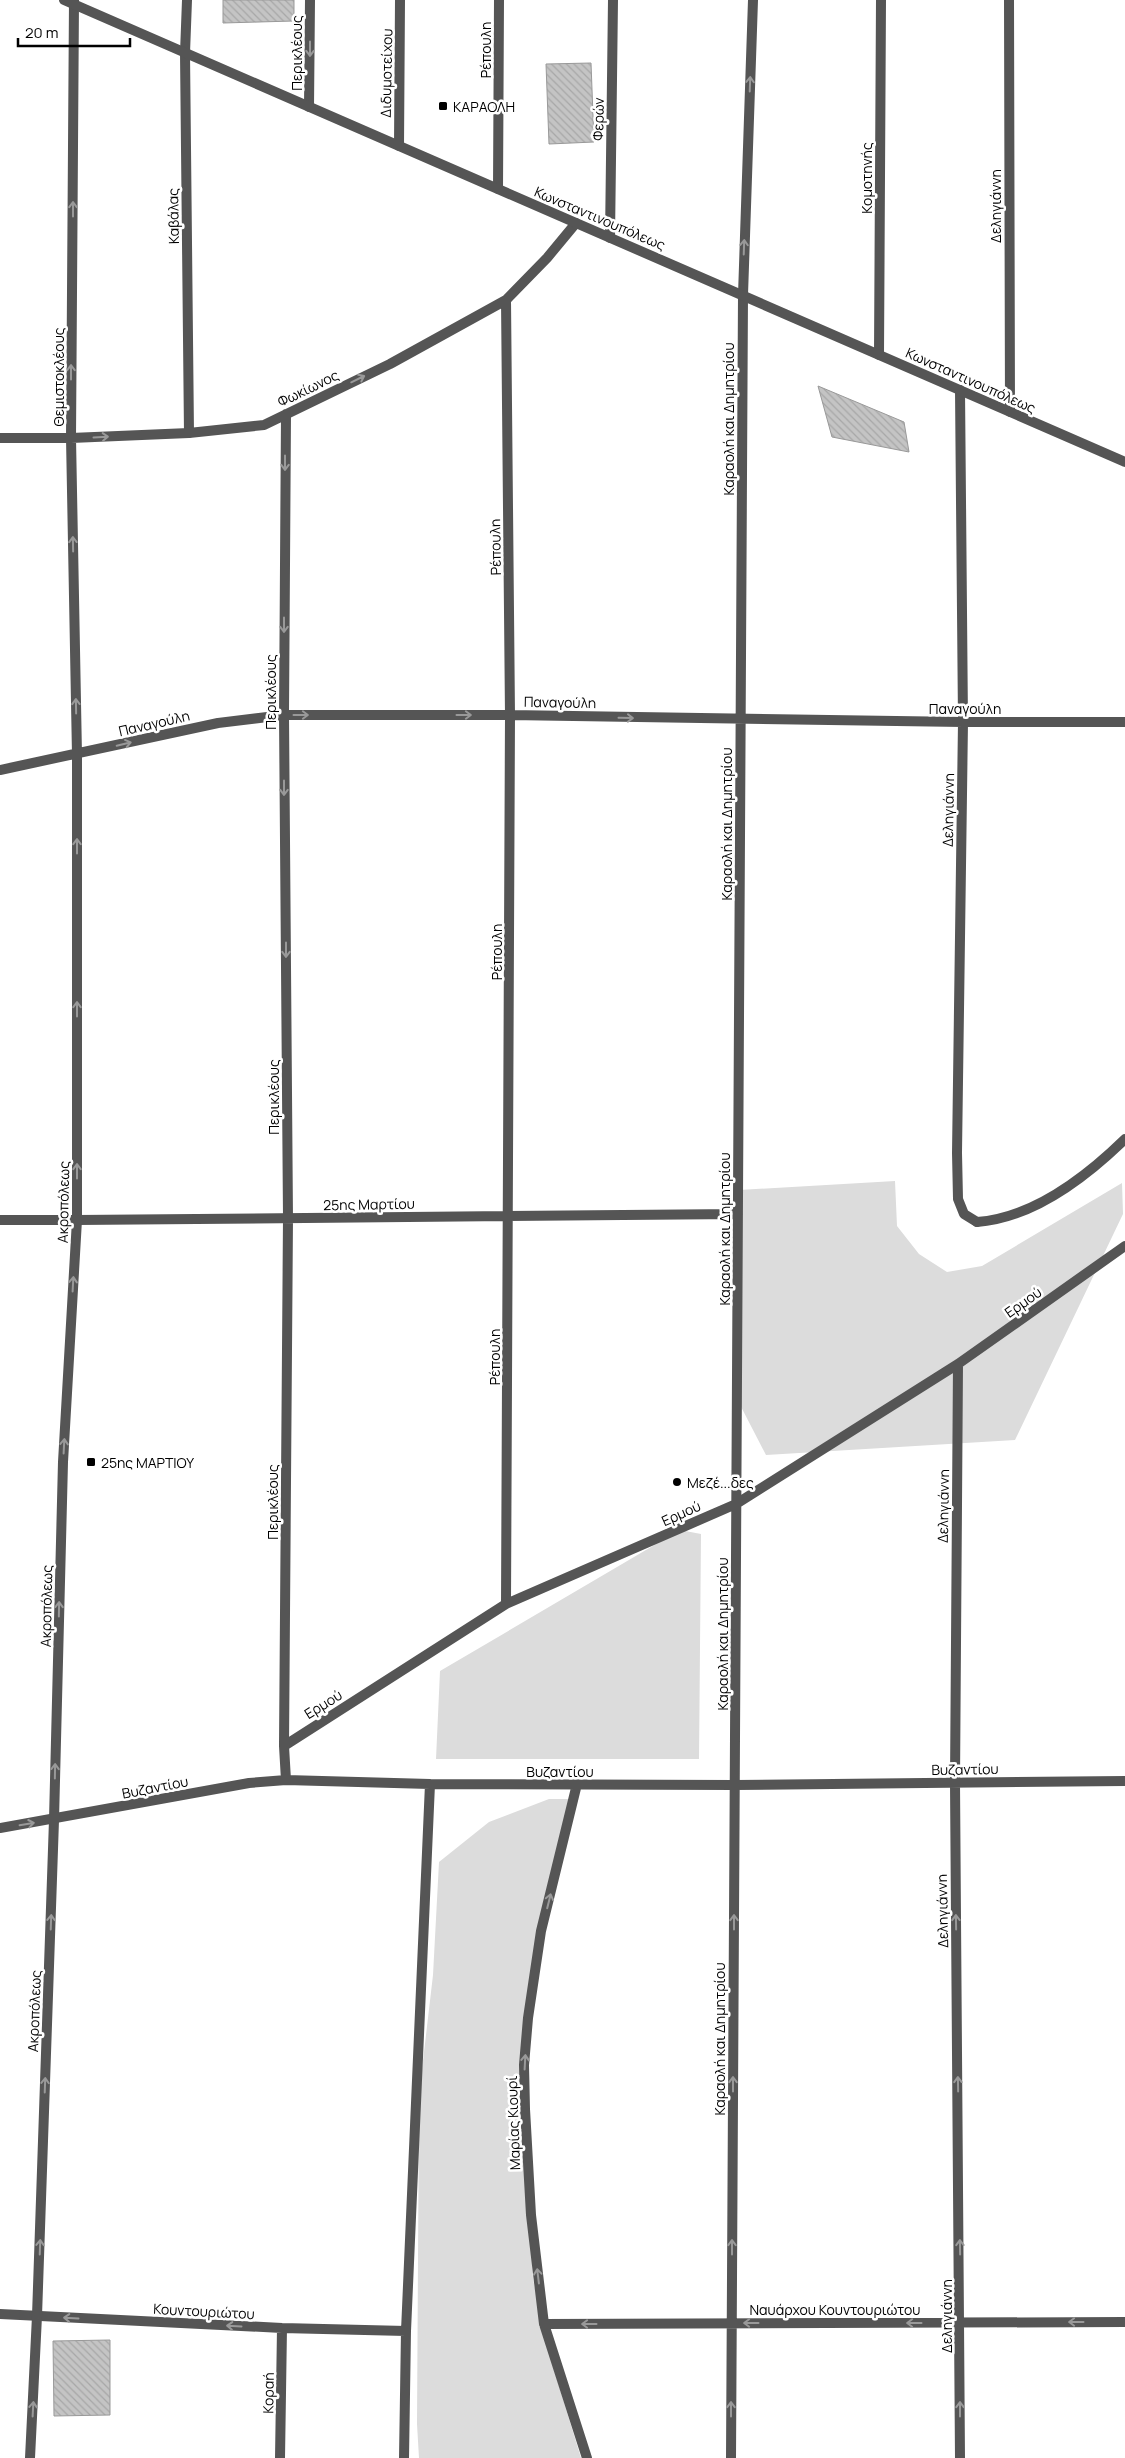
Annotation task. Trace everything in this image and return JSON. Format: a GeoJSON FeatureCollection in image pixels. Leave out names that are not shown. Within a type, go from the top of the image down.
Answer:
{"type":"FeatureCollection","features":[{"type":"Feature","properties":{"kind":"street","name":"Κωνσταντινουπόλεως"},"geometry":{"type":"LineString","coordinates":[[64,0],[74,2],[185,53],[1125,462]]}},
{"type":"Feature","properties":{"kind":"street","name":"Καβάλας"},"geometry":{"type":"LineString","coordinates":[[187,0],[185,53],[190,433]]}},
{"type":"Feature","properties":{"kind":"street","name":"Περικλέους"},"geometry":{"type":"LineString","coordinates":[[309,107],[310,0]]}},
{"type":"Feature","properties":{"kind":"street","name":"Διδυμοτείχου"},"geometry":{"type":"LineString","coordinates":[[399,146],[400,0]]}},
{"type":"Feature","properties":{"kind":"street","name":"Ρέπουλη"},"geometry":{"type":"LineString","coordinates":[[498,189],[499,0]]}},
{"type":"Feature","properties":{"kind":"street","name":"Φερών"},"geometry":{"type":"LineString","coordinates":[[610,238],[613,0]]}},
{"type":"Feature","properties":{"kind":"street","name":"Καραολή και Δημητρίου"},"geometry":{"type":"LineString","coordinates":[[731,2458],[743,295],[753,0]]}},
{"type":"Feature","properties":{"kind":"street","name":"Κομοτηνής"},"geometry":{"type":"LineString","coordinates":[[879,355],[881,0]]}},
{"type":"Feature","properties":{"kind":"street","name":"Δεληγιάννη"},"geometry":{"type":"LineString","coordinates":[[1009,0],[1010,412]]}},
{"type":"Feature","properties":{"kind":"street","name":"Θεμιστοκλέους"},"geometry":{"type":"LineString","coordinates":[[74,2],[71,438],[77,755]]}},
{"type":"Feature","properties":{"kind":"street","name":"Φωκίωνος"},"geometry":{"type":"LineString","coordinates":[[0,438],[71,438],[190,433],[264,425],[390,364],[506,300],[547,258],[576,223]]}},
{"type":"Feature","properties":{"kind":"street","name":"Ρέπουλη"},"geometry":{"type":"LineString","coordinates":[[506,300],[510,715],[506,1604]]}},
{"type":"Feature","properties":{"kind":"street","name":"Δεληγιάννη"},"geometry":{"type":"LineString","coordinates":[[960,390],[963,722],[957,1153],[958,1199],[964,1214],[977,1222],[996,1221],[1046,1200],[1102,1160],[1125,1139]]}},
{"type":"Feature","properties":{"kind":"street","name":"Περικλέους"},"geometry":{"type":"LineString","coordinates":[[286,414],[284,715],[288,1218],[284,1746],[286,1780]]}},
{"type":"Feature","properties":{"kind":"street","name":"Παναγούλη"},"geometry":{"type":"LineString","coordinates":[[0,770],[77,755],[218,723],[284,715],[510,715],[740,720],[1125,722]]}},
{"type":"Feature","properties":{"kind":"street","name":"Ακροπόλεως"},"geometry":{"type":"LineString","coordinates":[[30,2458],[37,2316],[54,1820],[63,1462],[77,1220],[77,755]]}},
{"type":"Feature","properties":{"kind":"street","name":"25ης Μαρτίου"},"geometry":{"type":"LineString","coordinates":[[0,1220],[738,1214]]}},
{"type":"Feature","properties":{"kind":"street","name":"Ερμού"},"geometry":{"type":"LineString","coordinates":[[284,1746],[506,1604],[736,1504],[958,1364],[1125,1246]]}},
{"type":"Feature","properties":{"kind":"street","name":"Δεληγιάννη"},"geometry":{"type":"LineString","coordinates":[[958,1364],[955,1783],[960,2458]]}},
{"type":"Feature","properties":{"kind":"street","name":"Βυζαντίου"},"geometry":{"type":"LineString","coordinates":[[0,1828],[54,1820],[249,1783],[286,1780],[430,1784],[735,1785],[1125,1781]]}},
{"type":"Feature","properties":{"kind":"street"},"geometry":{"type":"LineString","coordinates":[[404,2458],[406,2331],[430,1784]]}},
{"type":"Feature","properties":{"kind":"street","name":"Μαρίας Κιουρί"},"geometry":{"type":"LineString","coordinates":[[577,1784],[541,1931],[528,2018],[524,2065],[531,2215],[544,2324],[587,2458]]}},
{"type":"Feature","properties":{"kind":"street","name":"Κουντουριώτου"},"geometry":{"type":"LineString","coordinates":[[0,2314],[282,2328],[406,2331]]}},
{"type":"Feature","properties":{"kind":"street","name":"Ναυάρχου Κουντουριώτου"},"geometry":{"type":"LineString","coordinates":[[544,2324],[1125,2322]]}},
{"type":"Feature","properties":{"kind":"street","name":"Κοραή"},"geometry":{"type":"LineString","coordinates":[[280,2458],[282,2328]]}},
{"type":"Feature","properties":{"kind":"shaded area"},"geometry":{"type":"Polygon","coordinates":[[[895,1181],[897,1226],[919,1254],[947,1272],[982,1266],[1122,1183],[1123,1214],[1015,1440],[766,1455],[736,1397],[739,1190],[895,1181]]]}},
{"type":"Feature","properties":{"kind":"shaded area"},"geometry":{"type":"Polygon","coordinates":[[[680,1530],[701,1534],[699,1759],[436,1759],[440,1671],[680,1530]]]}},
{"type":"Feature","properties":{"kind":"shaded area"},"geometry":{"type":"Polygon","coordinates":[[[549,1799],[569,1799],[522,2053],[533,2279],[547,2347],[581,2458],[419,2458],[417,2424],[419,2095],[433,1975],[439,1862],[489,1822],[549,1799]]]}},
{"type":"Feature","properties":{"kind":"building"},"geometry":{"type":"Polygon","coordinates":[[[223,0],[294,0],[294,21],[223,23],[223,0]]]}},
{"type":"Feature","properties":{"kind":"building"},"geometry":{"type":"Polygon","coordinates":[[[591,63],[594,142],[549,144],[546,64],[591,63]]]}},
{"type":"Feature","properties":{"kind":"building"},"geometry":{"type":"Polygon","coordinates":[[[818,386],[904,422],[909,452],[832,437],[818,386]]]}},
{"type":"Feature","properties":{"kind":"building"},"geometry":{"type":"Polygon","coordinates":[[[110,2340],[110,2415],[54,2416],[53,2341],[110,2340]]]}},
{"type":"Feature","properties":{"kind":"place","name":"ΚΑΡΑΟΛΗ"},"geometry":{"type":"Point","coordinates":[443,106]}},
{"type":"Feature","properties":{"kind":"place","name":"25ης ΜΑΡΤΙΟΥ"},"geometry":{"type":"Point","coordinates":[91,1462]}},
{"type":"Feature","properties":{"kind":"place","name":"Μεζέ...δες"},"geometry":{"type":"Point","coordinates":[677,1482]}}]}
